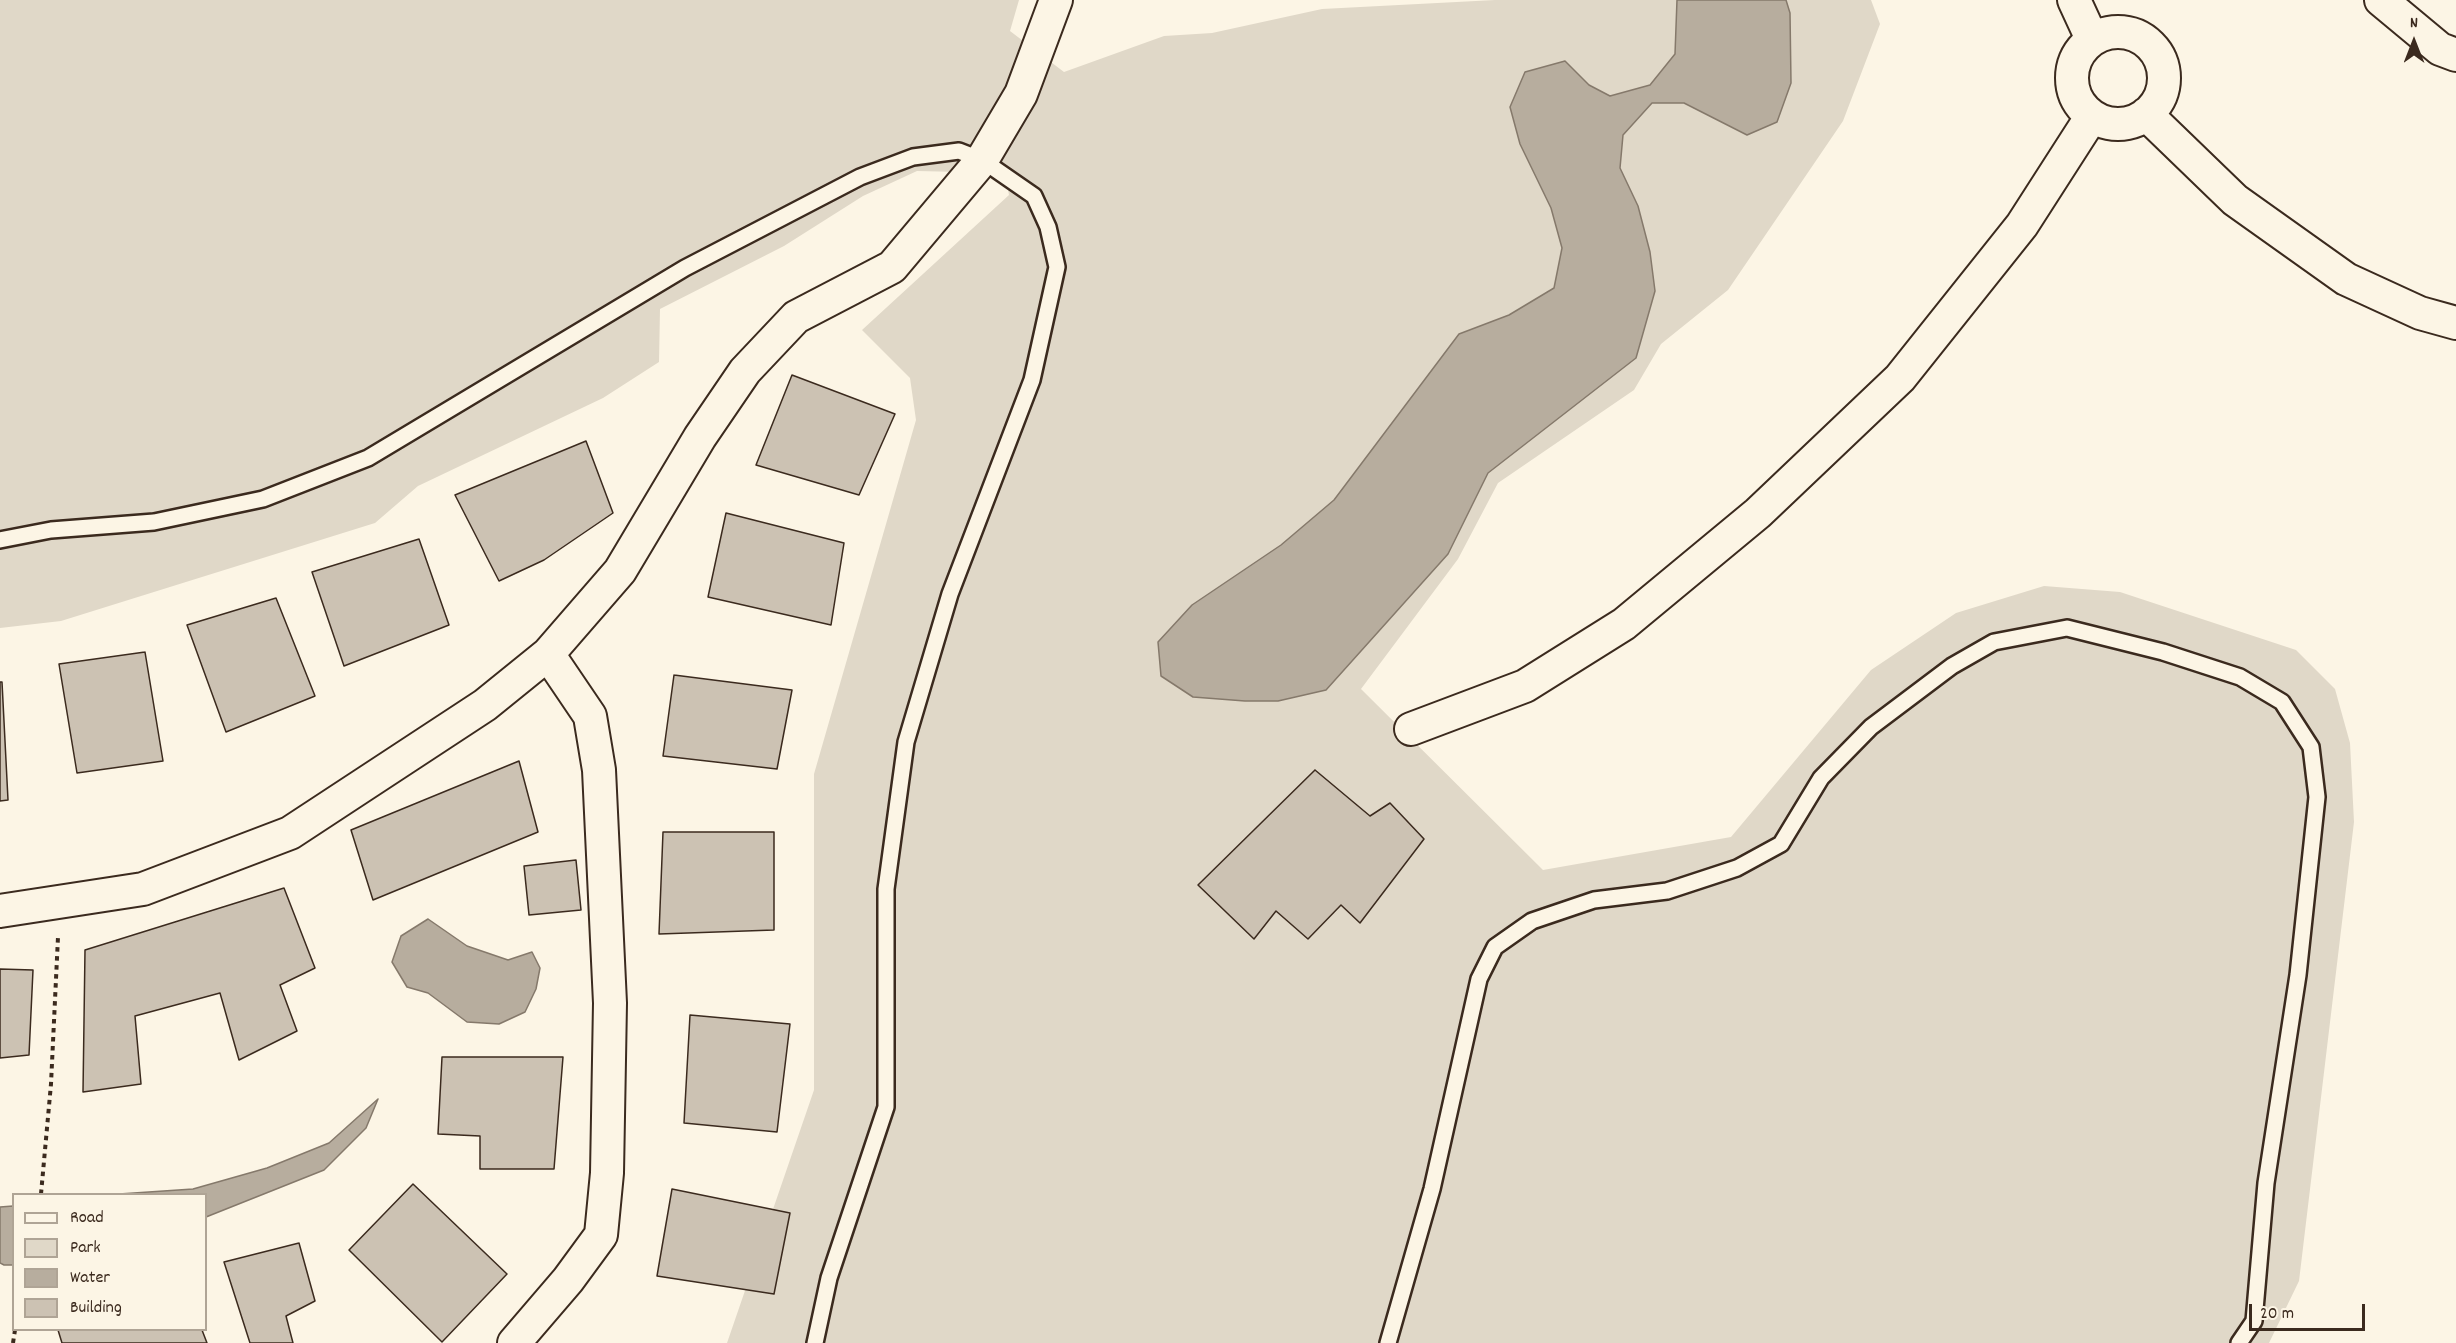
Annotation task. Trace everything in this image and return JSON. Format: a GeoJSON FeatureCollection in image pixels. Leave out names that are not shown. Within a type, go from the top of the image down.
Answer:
{"type":"FeatureCollection","features":[{"type":"Feature","properties":{"kind":"street"},"geometry":{"type":"LineString","coordinates":[[0,911],[143,889],[290,833],[485,705],[548,654],[620,571],[700,437],[745,371],[796,317],[892,267],[982,160],[1021,94],[1056,0]]}},
{"type":"Feature","properties":{"kind":"street"},"geometry":{"type":"LineString","coordinates":[[2074,0],[2092,39]]}},
{"type":"Feature","properties":{"kind":"street"},"geometry":{"type":"LineString","coordinates":[[2381,0],[2440,49],[2456,55]]}},
{"type":"Feature","properties":{"kind":"street"},"geometry":{"type":"LineString","coordinates":[[2122,32],[2138,36],[2150,45],[2159,58],[2163,81],[2157,103],[2146,114],[2134,121],[2119,124],[2092,116],[2081,106],[2074,93],[2071,78],[2074,63],[2081,49],[2092,39],[2106,33],[2122,32]]}},
{"type":"Feature","properties":{"kind":"street"},"geometry":{"type":"LineString","coordinates":[[2146,114],[2235,200],[2346,279],[2420,313],[2456,322]]}},
{"type":"Feature","properties":{"kind":"street"},"geometry":{"type":"LineString","coordinates":[[1411,729],[1525,686],[1624,624],[1758,513],[1900,378],[2022,225],[2092,116]]}},
{"type":"Feature","properties":{"kind":"street"},"geometry":{"type":"LineString","coordinates":[[514,1343],[568,1280],[601,1235],[608,1173],[610,1003],[598,770],[590,716],[548,654]]}},
{"type":"Feature","properties":{"kind":"lane"},"geometry":{"type":"LineString","coordinates":[[0,540],[51,530],[154,522],[273,495],[368,458],[685,268],[860,177],[914,157],[959,151],[982,160],[1034,196],[1048,227],[1057,267],[1032,380],[950,594],[906,741],[886,889],[886,1107],[829,1278],[815,1343]]}},
{"type":"Feature","properties":{"kind":"lane"},"geometry":{"type":"LineString","coordinates":[[1388,1343],[1432,1190],[1479,979],[1495,947],[1532,921],[1594,900],[1667,891],[1737,868],[1781,844],[1821,777],[1871,727],[1952,666],[1994,642],[2067,628],[2163,652],[2240,677],[2282,702],[2311,747],[2317,797],[2300,965],[2266,1183],[2254,1321],[2239,1343]]}},
{"type":"Feature","properties":{"kind":"path"},"geometry":{"type":"LineString","coordinates":[[41,1193],[44,1179],[59,903]]}},
{"type":"Feature","properties":{"kind":"green space"},"geometry":{"type":"Polygon","coordinates":[[[0,0],[1019,0],[1010,31],[1064,72],[1164,36],[1212,33],[1322,9],[1495,0],[1871,0],[1880,24],[1843,121],[1728,290],[1661,344],[1634,390],[1498,483],[1458,559],[1361,689],[1543,870],[1731,837],[1871,670],[1956,613],[2044,586],[2120,592],[2296,650],[2335,689],[2350,743],[2354,822],[2299,1281],[2269,1343],[727,1343],[814,1090],[814,774],[916,420],[910,378],[862,330],[1009,195],[1005,173],[917,171],[863,196],[784,246],[660,309],[659,362],[603,398],[418,486],[375,523],[61,621],[0,628],[0,0]]]}},
{"type":"Feature","properties":{"kind":"water"},"geometry":{"type":"Polygon","coordinates":[[[1677,0],[1786,0],[1790,13],[1791,83],[1777,122],[1747,135],[1684,103],[1652,103],[1623,135],[1620,168],[1638,206],[1650,252],[1655,291],[1636,358],[1488,473],[1448,554],[1326,690],[1278,701],[1193,697],[1161,676],[1158,642],[1192,605],[1281,545],[1334,500],[1459,334],[1509,315],[1554,288],[1562,248],[1551,208],[1520,144],[1510,107],[1525,72],[1565,61],[1589,85],[1610,96],[1650,85],[1675,54],[1677,0]]]}},
{"type":"Feature","properties":{"kind":"water"},"geometry":{"type":"Polygon","coordinates":[[[428,919],[467,946],[508,960],[532,952],[540,968],[536,989],[525,1012],[499,1024],[467,1022],[428,993],[407,987],[392,962],[401,936],[428,919]]]}},
{"type":"Feature","properties":{"kind":"water"},"geometry":{"type":"Polygon","coordinates":[[[378,1099],[366,1128],[324,1170],[207,1217],[207,1193],[134,1193],[193,1189],[267,1168],[329,1143],[378,1099]]]}},
{"type":"Feature","properties":{"kind":"water"},"geometry":{"type":"Polygon","coordinates":[[[12,1206],[12,1265],[0,1263],[0,1207],[12,1206]]]}},
{"type":"Feature","properties":{"kind":"building"},"geometry":{"type":"Polygon","coordinates":[[[792,375],[895,414],[859,495],[756,465],[792,375]]]}},
{"type":"Feature","properties":{"kind":"building"},"geometry":{"type":"Polygon","coordinates":[[[586,441],[613,513],[544,560],[499,581],[455,495],[586,441]]]}},
{"type":"Feature","properties":{"kind":"building"},"geometry":{"type":"Polygon","coordinates":[[[726,513],[844,543],[831,625],[708,597],[726,513]]]}},
{"type":"Feature","properties":{"kind":"building"},"geometry":{"type":"Polygon","coordinates":[[[419,539],[449,625],[344,666],[312,572],[419,539]]]}},
{"type":"Feature","properties":{"kind":"building"},"geometry":{"type":"Polygon","coordinates":[[[276,598],[315,696],[226,732],[187,625],[276,598]]]}},
{"type":"Feature","properties":{"kind":"building"},"geometry":{"type":"Polygon","coordinates":[[[145,652],[163,761],[77,773],[59,664],[145,652]]]}},
{"type":"Feature","properties":{"kind":"building"},"geometry":{"type":"Polygon","coordinates":[[[674,675],[792,690],[777,769],[663,756],[674,675]]]}},
{"type":"Feature","properties":{"kind":"building"},"geometry":{"type":"Polygon","coordinates":[[[0,682],[2,682],[8,800],[0,801],[0,682]]]}},
{"type":"Feature","properties":{"kind":"building"},"geometry":{"type":"Polygon","coordinates":[[[519,761],[538,832],[373,900],[351,830],[519,761]]]}},
{"type":"Feature","properties":{"kind":"building"},"geometry":{"type":"Polygon","coordinates":[[[1315,770],[1370,816],[1390,803],[1424,839],[1360,923],[1341,905],[1308,939],[1276,911],[1254,939],[1198,885],[1315,770]]]}},
{"type":"Feature","properties":{"kind":"building"},"geometry":{"type":"Polygon","coordinates":[[[663,832],[774,832],[774,930],[659,934],[663,832]]]}},
{"type":"Feature","properties":{"kind":"building"},"geometry":{"type":"Polygon","coordinates":[[[576,860],[581,910],[529,915],[524,866],[576,860]]]}},
{"type":"Feature","properties":{"kind":"building"},"geometry":{"type":"Polygon","coordinates":[[[284,888],[315,968],[280,985],[297,1031],[239,1060],[220,993],[135,1016],[141,1084],[83,1092],[85,950],[284,888]]]}},
{"type":"Feature","properties":{"kind":"building"},"geometry":{"type":"Polygon","coordinates":[[[0,969],[33,970],[29,1055],[0,1058],[0,969]]]}},
{"type":"Feature","properties":{"kind":"building"},"geometry":{"type":"Polygon","coordinates":[[[690,1015],[790,1024],[777,1132],[684,1123],[690,1015]]]}},
{"type":"Feature","properties":{"kind":"building"},"geometry":{"type":"Polygon","coordinates":[[[442,1057],[563,1057],[554,1169],[480,1169],[480,1136],[438,1134],[442,1057]]]}},
{"type":"Feature","properties":{"kind":"building"},"geometry":{"type":"Polygon","coordinates":[[[413,1184],[507,1274],[442,1342],[349,1250],[413,1184]]]}},
{"type":"Feature","properties":{"kind":"building"},"geometry":{"type":"Polygon","coordinates":[[[672,1189],[790,1213],[774,1294],[657,1276],[672,1189]]]}},
{"type":"Feature","properties":{"kind":"building"},"geometry":{"type":"Polygon","coordinates":[[[299,1243],[315,1301],[286,1316],[293,1343],[250,1343],[224,1262],[299,1243]]]}},
{"type":"Feature","properties":{"kind":"building"},"geometry":{"type":"Polygon","coordinates":[[[58,1331],[202,1331],[207,1343],[62,1343],[58,1331]]]}}]}
